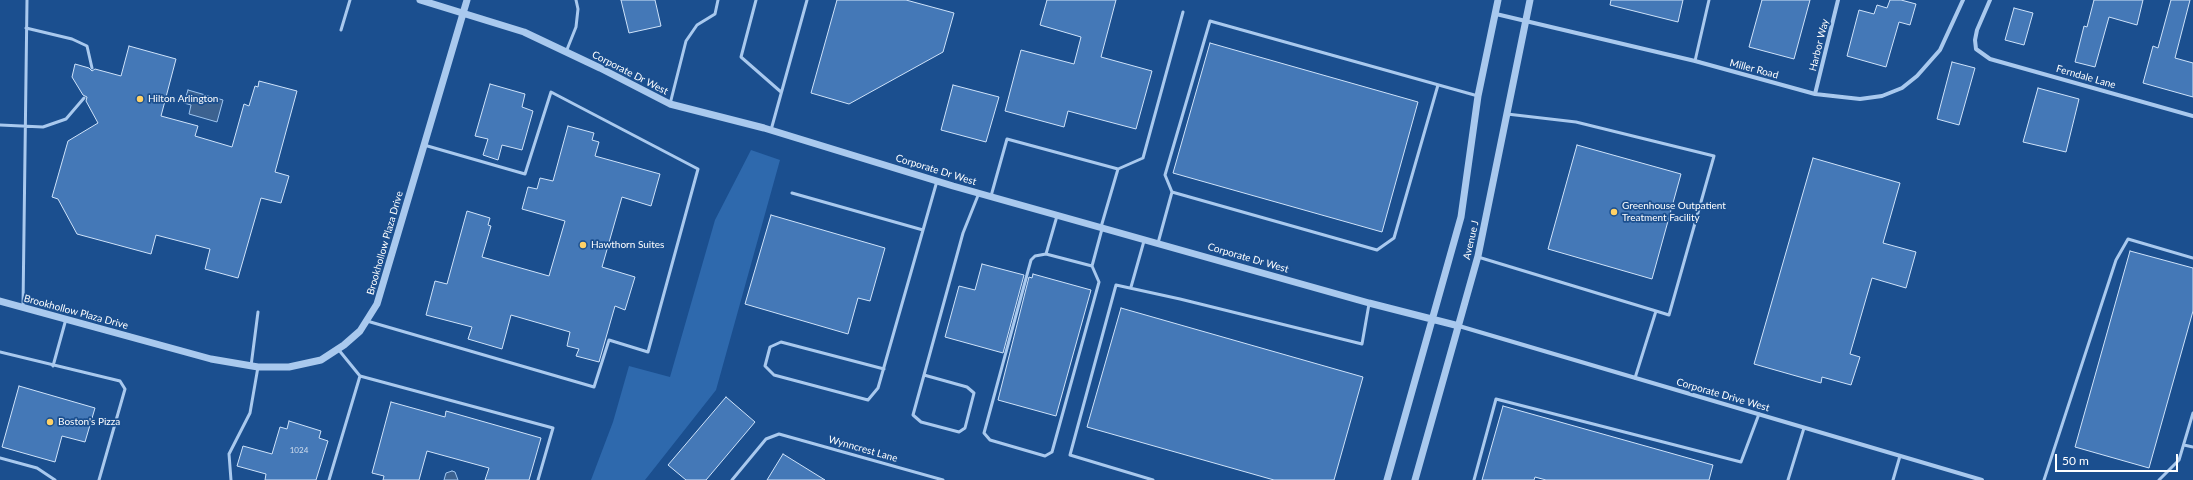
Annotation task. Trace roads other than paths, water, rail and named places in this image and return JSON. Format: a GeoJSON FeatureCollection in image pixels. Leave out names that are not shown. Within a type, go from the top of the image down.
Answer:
{"type":"FeatureCollection","features":[{"type":"Feature","properties":{"kind":"street","name":"Corporate Dr West"},"geometry":{"type":"LineString","coordinates":[[420,0],[524,32],[670,104],[771,130],[979,193],[1369,303],[1459,326]]}},
{"type":"Feature","properties":{"kind":"street","name":"Brookhollow Plaza Drive"},"geometry":{"type":"LineString","coordinates":[[0,301],[211,359],[255,366],[289,367],[316,362],[338,349],[360,331],[377,304],[467,0]]}},
{"type":"Feature","properties":{"kind":"street","name":"Avenue J"},"geometry":{"type":"LineString","coordinates":[[1387,480],[1434,320],[1461,217],[1478,96],[1498,0]]}},
{"type":"Feature","properties":{"kind":"street","name":"Avenue J"},"geometry":{"type":"LineString","coordinates":[[1415,480],[1478,256],[1530,0]]}},
{"type":"Feature","properties":{"kind":"street","name":"Harbor Way"},"geometry":{"type":"LineString","coordinates":[[1815,94],[1838,0]]}},
{"type":"Feature","properties":{"kind":"street","name":"Miller Road"},"geometry":{"type":"LineString","coordinates":[[1496,14],[1695,61],[1815,94],[1860,99],[1882,96],[1902,88],[1917,76],[1940,50],[1963,0]]}},
{"type":"Feature","properties":{"kind":"street","name":"Ferndale Lane"},"geometry":{"type":"LineString","coordinates":[[1990,0],[1977,30],[1976,49],[1990,59],[2193,116]]}},
{"type":"Feature","properties":{"kind":"street","name":"Corporate Drive West"},"geometry":{"type":"LineString","coordinates":[[1459,326],[1982,480]]}},
{"type":"Feature","properties":{"kind":"lane"},"geometry":{"type":"LineString","coordinates":[[23,308],[27,0]]}},
{"type":"Feature","properties":{"kind":"lane"},"geometry":{"type":"LineString","coordinates":[[341,30],[350,0]]}},
{"type":"Feature","properties":{"kind":"lane"},"geometry":{"type":"LineString","coordinates":[[566,52],[576,27],[578,9],[576,0]]}},
{"type":"Feature","properties":{"kind":"lane"},"geometry":{"type":"LineString","coordinates":[[670,104],[686,41],[697,25],[715,14],[718,0]]}},
{"type":"Feature","properties":{"kind":"lane"},"geometry":{"type":"LineString","coordinates":[[756,0],[741,57],[782,92]]}},
{"type":"Feature","properties":{"kind":"lane"},"geometry":{"type":"LineString","coordinates":[[771,130],[806,0]]}},
{"type":"Feature","properties":{"kind":"lane"},"geometry":{"type":"LineString","coordinates":[[1695,61],[1709,0]]}},
{"type":"Feature","properties":{"kind":"lane"},"geometry":{"type":"LineString","coordinates":[[991,196],[1007,139],[1118,169],[1143,158],[1183,12]]}},
{"type":"Feature","properties":{"kind":"lane"},"geometry":{"type":"LineString","coordinates":[[1158,243],[1172,192],[1165,175],[1210,21],[1478,96]]}},
{"type":"Feature","properties":{"kind":"lane"},"geometry":{"type":"LineString","coordinates":[[26,28],[72,39],[87,46],[92,68]]}},
{"type":"Feature","properties":{"kind":"lane"},"geometry":{"type":"LineString","coordinates":[[1172,192],[1376,250],[1394,238],[1438,85]]}},
{"type":"Feature","properties":{"kind":"lane"},"geometry":{"type":"LineString","coordinates":[[367,321],[594,387],[608,340],[648,352],[698,169],[551,92],[525,174],[424,145]]}},
{"type":"Feature","properties":{"kind":"lane"},"geometry":{"type":"LineString","coordinates":[[0,125],[43,126],[66,119],[84,98]]}},
{"type":"Feature","properties":{"kind":"lane"},"geometry":{"type":"LineString","coordinates":[[1478,256],[1668,315],[1714,156],[1576,122],[1507,114]]}},
{"type":"Feature","properties":{"kind":"lane"},"geometry":{"type":"LineString","coordinates":[[1092,266],[1046,254],[1035,256],[1032,260],[984,433],[990,440],[1045,456],[1052,452],[1099,282],[1092,266],[1118,169]]}},
{"type":"Feature","properties":{"kind":"lane"},"geometry":{"type":"LineString","coordinates":[[884,369],[781,342],[770,347],[765,366],[774,375],[868,400],[878,388],[884,369],[937,181]]}},
{"type":"Feature","properties":{"kind":"lane"},"geometry":{"type":"LineString","coordinates":[[792,193],[923,230]]}},
{"type":"Feature","properties":{"kind":"lane"},"geometry":{"type":"LineString","coordinates":[[924,375],[967,387],[974,394],[965,428],[959,432],[922,422],[913,415],[924,375],[963,234],[979,193]]}},
{"type":"Feature","properties":{"kind":"lane"},"geometry":{"type":"LineString","coordinates":[[1046,254],[1057,215]]}},
{"type":"Feature","properties":{"kind":"lane"},"geometry":{"type":"LineString","coordinates":[[1131,287],[1144,239]]}},
{"type":"Feature","properties":{"kind":"lane"},"geometry":{"type":"LineString","coordinates":[[2044,480],[2116,260],[2128,239],[2193,258]]}},
{"type":"Feature","properties":{"kind":"lane"},"geometry":{"type":"LineString","coordinates":[[1153,480],[1070,455],[1116,285],[1131,287],[1362,344],[1369,303]]}},
{"type":"Feature","properties":{"kind":"lane"},"geometry":{"type":"LineString","coordinates":[[1635,378],[1656,311]]}},
{"type":"Feature","properties":{"kind":"lane"},"geometry":{"type":"LineString","coordinates":[[231,480],[230,454],[250,413],[255,366],[258,312]]}},
{"type":"Feature","properties":{"kind":"lane"},"geometry":{"type":"LineString","coordinates":[[53,366],[66,319]]}},
{"type":"Feature","properties":{"kind":"lane"},"geometry":{"type":"LineString","coordinates":[[338,349],[360,376],[553,428],[538,480]]}},
{"type":"Feature","properties":{"kind":"lane"},"geometry":{"type":"LineString","coordinates":[[0,352],[120,381],[125,389],[99,480]]}},
{"type":"Feature","properties":{"kind":"lane"},"geometry":{"type":"LineString","coordinates":[[329,480],[360,376]]}},
{"type":"Feature","properties":{"kind":"lane"},"geometry":{"type":"LineString","coordinates":[[1474,480],[1496,398],[1741,462],[1759,414]]}},
{"type":"Feature","properties":{"kind":"lane"},"geometry":{"type":"LineString","coordinates":[[2159,480],[2179,460],[2193,413]]}},
{"type":"Feature","properties":{"kind":"lane"},"geometry":{"type":"LineString","coordinates":[[1788,480],[1804,428]]}},
{"type":"Feature","properties":{"kind":"lane","name":"Wynncrest Lane"},"geometry":{"type":"LineString","coordinates":[[732,480],[766,439],[779,434],[943,480]]}},
{"type":"Feature","properties":{"kind":"lane"},"geometry":{"type":"LineString","coordinates":[[2184,445],[2193,447]]}},
{"type":"Feature","properties":{"kind":"lane"},"geometry":{"type":"LineString","coordinates":[[1893,480],[1900,456]]}},
{"type":"Feature","properties":{"kind":"lane"},"geometry":{"type":"LineString","coordinates":[[0,458],[37,468],[55,480]]}},
{"type":"Feature","properties":{"kind":"place","name":"Hilton Arlington"},"geometry":{"type":"Point","coordinates":[140,99]}},
{"type":"Feature","properties":{"kind":"place","name":"Greenhouse Outpatient Treatment Facility"},"geometry":{"type":"Point","coordinates":[1614,212]}},
{"type":"Feature","properties":{"kind":"place","name":"Hawthorn Suites"},"geometry":{"type":"Point","coordinates":[583,245]}},
{"type":"Feature","properties":{"kind":"place","name":"Boston's Pizza"},"geometry":{"type":"Point","coordinates":[50,422]}}]}
